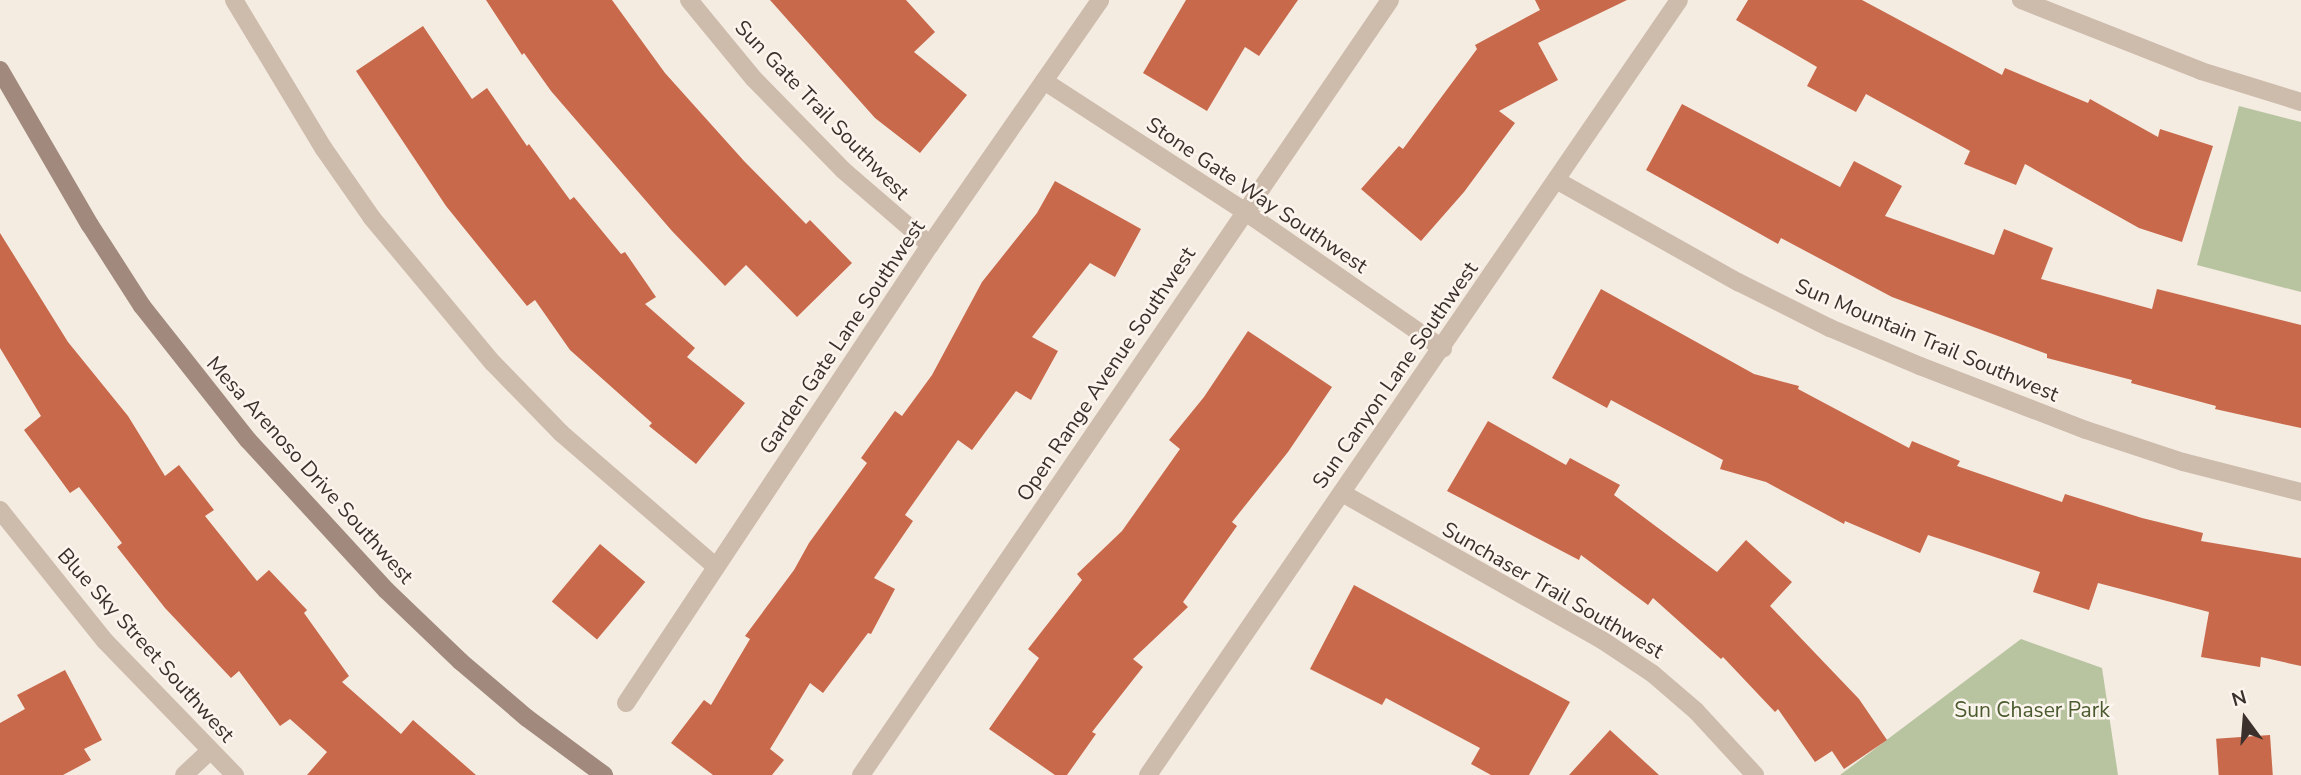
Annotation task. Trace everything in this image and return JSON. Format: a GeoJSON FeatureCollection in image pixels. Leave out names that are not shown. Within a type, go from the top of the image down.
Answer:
{"type":"FeatureCollection","features":[{"type":"Feature","properties":{"kind":"street"},"geometry":{"type":"LineString","coordinates":[[234,0],[324,149],[372,218],[494,363],[561,433],[716,567]]}},
{"type":"Feature","properties":{"kind":"street","name":"Sun Gate Trail Southwest"},"geometry":{"type":"LineString","coordinates":[[689,0],[754,79],[843,170],[930,245]]}},
{"type":"Feature","properties":{"kind":"street","name":"Garden Gate Lane Southwest"},"geometry":{"type":"LineString","coordinates":[[626,703],[930,245],[1100,0]]}},
{"type":"Feature","properties":{"kind":"street","name":"Open Range Avenue Southwest"},"geometry":{"type":"LineString","coordinates":[[861,775],[1390,0]]}},
{"type":"Feature","properties":{"kind":"street","name":"Sun Canyon Lane Southwest"},"geometry":{"type":"LineString","coordinates":[[1148,775],[1443,349],[1679,0]]}},
{"type":"Feature","properties":{"kind":"street"},"geometry":{"type":"LineString","coordinates":[[2021,0],[2201,71],[2301,102]]}},
{"type":"Feature","properties":{"kind":"street","name":"Mesa Arenoso Drive Southwest"},"geometry":{"type":"LineString","coordinates":[[0,70],[90,225],[142,306],[248,440],[386,590],[460,661],[527,718],[604,775]]}},
{"type":"Feature","properties":{"kind":"street","name":"Stone Gate Way Southwest"},"geometry":{"type":"LineString","coordinates":[[1044,81],[1244,211],[1443,349]]}},
{"type":"Feature","properties":{"kind":"street","name":"Sun Mountain Trail Southwest"},"geometry":{"type":"LineString","coordinates":[[1556,180],[1738,282],[1881,350],[2000,399],[2086,430],[2183,462],[2301,492]]}},
{"type":"Feature","properties":{"kind":"street","name":"Sunchaser Trail Southwest"},"geometry":{"type":"LineString","coordinates":[[1342,493],[1602,640],[1653,674],[1696,711],[1755,775]]}},
{"type":"Feature","properties":{"kind":"street","name":"Blue Sky Street Southwest"},"geometry":{"type":"LineString","coordinates":[[0,510],[105,641],[235,775]]}},
{"type":"Feature","properties":{"kind":"street"},"geometry":{"type":"LineString","coordinates":[[184,775],[210,751]]}},
{"type":"Feature","properties":{"kind":"green space"},"geometry":{"type":"Polygon","coordinates":[[[2239,106],[2301,122],[2301,292],[2197,265],[2239,106]]]}},
{"type":"Feature","properties":{"kind":"green space","name":"Sun Chaser Park"},"geometry":{"type":"Polygon","coordinates":[[[2021,639],[2102,668],[2118,775],[1840,775],[2021,639]]]}},
{"type":"Feature","properties":{"kind":"building"},"geometry":{"type":"Polygon","coordinates":[[[486,0],[612,0],[665,73],[744,161],[806,224],[810,220],[852,263],[797,317],[746,265],[725,286],[672,231],[551,91],[524,53],[522,55],[486,0]]]}},
{"type":"Feature","properties":{"kind":"building"},"geometry":{"type":"Polygon","coordinates":[[[770,0],[906,0],[935,32],[914,52],[967,95],[920,153],[875,118],[770,0]]]}},
{"type":"Feature","properties":{"kind":"building"},"geometry":{"type":"Polygon","coordinates":[[[1186,0],[1298,0],[1259,56],[1245,47],[1207,111],[1143,73],[1186,0]]]}},
{"type":"Feature","properties":{"kind":"building"},"geometry":{"type":"Polygon","coordinates":[[[1535,0],[1627,0],[1538,43],[1558,80],[1499,111],[1515,123],[1464,192],[1421,241],[1361,189],[1399,146],[1403,149],[1477,49],[1475,45],[1540,10],[1535,0]]]}},
{"type":"Feature","properties":{"kind":"building"},"geometry":{"type":"Polygon","coordinates":[[[1748,0],[1862,0],[2002,75],[2005,68],[2088,103],[2090,99],[2158,137],[2160,129],[2213,146],[2182,242],[2139,228],[2025,164],[2016,185],[1964,164],[1970,151],[1866,94],[1856,112],[1807,86],[1817,67],[1736,20],[1748,0]]]}},
{"type":"Feature","properties":{"kind":"building"},"geometry":{"type":"Polygon","coordinates":[[[423,26],[472,99],[487,88],[527,146],[529,144],[570,200],[574,197],[621,254],[625,252],[656,297],[645,304],[695,348],[687,357],[745,403],[696,464],[649,426],[652,423],[570,350],[535,300],[527,306],[446,206],[356,71],[423,26]]]}},
{"type":"Feature","properties":{"kind":"building"},"geometry":{"type":"Polygon","coordinates":[[[1682,104],[1840,187],[1854,161],[1902,186],[1885,216],[1994,255],[2004,229],[2053,248],[2041,279],[2152,309],[2157,289],[2301,325],[2301,428],[2215,409],[2216,406],[2131,383],[2132,380],[2047,358],[2047,354],[1892,297],[1781,238],[1778,244],[1646,170],[1682,104]]]}},
{"type":"Feature","properties":{"kind":"building"},"geometry":{"type":"Polygon","coordinates":[[[1055,181],[1141,229],[1115,277],[1090,263],[1032,337],[1058,351],[1031,400],[1016,391],[972,450],[958,440],[905,515],[913,521],[874,578],[895,589],[871,634],[868,633],[823,693],[810,683],[770,749],[784,760],[772,775],[713,775],[671,743],[704,700],[711,705],[750,639],[745,636],[867,463],[861,458],[895,411],[902,416],[932,375],[982,282],[1037,213],[1055,181]]]}},
{"type":"Feature","properties":{"kind":"building"},"geometry":{"type":"Polygon","coordinates":[[[0,233],[68,342],[128,416],[165,476],[179,465],[214,510],[205,516],[257,581],[269,570],[307,610],[304,613],[349,676],[342,682],[401,734],[413,720],[476,775],[307,775],[327,752],[290,719],[280,726],[239,671],[231,678],[165,608],[117,547],[122,543],[79,487],[70,493],[24,430],[41,416],[0,348],[0,233]]]}},
{"type":"Feature","properties":{"kind":"building"},"geometry":{"type":"Polygon","coordinates":[[[1601,289],[1754,374],[1799,386],[1798,389],[1909,448],[1912,441],[1960,461],[1957,466],[2062,502],[2065,494],[2142,518],[2203,533],[2201,541],[2301,558],[2301,666],[2261,657],[2260,667],[2201,657],[2209,612],[2098,583],[2089,610],[2033,592],[2040,572],[1928,535],[1920,553],[1845,521],[1844,524],[1766,482],[1720,469],[1723,460],[1611,400],[1607,408],[1552,378],[1601,289]]]}},
{"type":"Feature","properties":{"kind":"building"},"geometry":{"type":"Polygon","coordinates":[[[1248,331],[1332,387],[1288,452],[1232,522],[1237,526],[1183,602],[1188,607],[1133,659],[1143,667],[1092,732],[1096,734],[1067,775],[1055,775],[989,729],[1039,658],[1028,649],[1082,580],[1077,574],[1122,531],[1180,449],[1169,440],[1204,397],[1248,331]]]}},
{"type":"Feature","properties":{"kind":"building"},"geometry":{"type":"Polygon","coordinates":[[[1488,421],[1566,465],[1570,458],[1620,485],[1614,495],[1717,572],[1746,540],[1792,582],[1770,606],[1859,699],[1887,740],[1844,769],[1832,751],[1815,762],[1778,709],[1775,712],[1723,657],[1721,659],[1653,598],[1648,605],[1581,555],[1579,560],[1447,491],[1488,421]]]}},
{"type":"Feature","properties":{"kind":"building"},"geometry":{"type":"Polygon","coordinates":[[[600,544],[645,582],[597,639],[552,601],[600,544]]]}},
{"type":"Feature","properties":{"kind":"building"},"geometry":{"type":"Polygon","coordinates":[[[1354,585],[1570,702],[1529,775],[1491,775],[1471,764],[1480,748],[1386,698],[1382,705],[1310,669],[1354,585]]]}},
{"type":"Feature","properties":{"kind":"building"},"geometry":{"type":"Polygon","coordinates":[[[65,670],[102,740],[84,749],[91,760],[63,775],[0,775],[0,723],[25,709],[17,695],[65,670]]]}},
{"type":"Feature","properties":{"kind":"building"},"geometry":{"type":"Polygon","coordinates":[[[1610,730],[1659,775],[1569,775],[1610,730]]]}},
{"type":"Feature","properties":{"kind":"building"},"geometry":{"type":"Polygon","coordinates":[[[2270,735],[2273,775],[2219,775],[2216,739],[2270,735]]]}}]}
